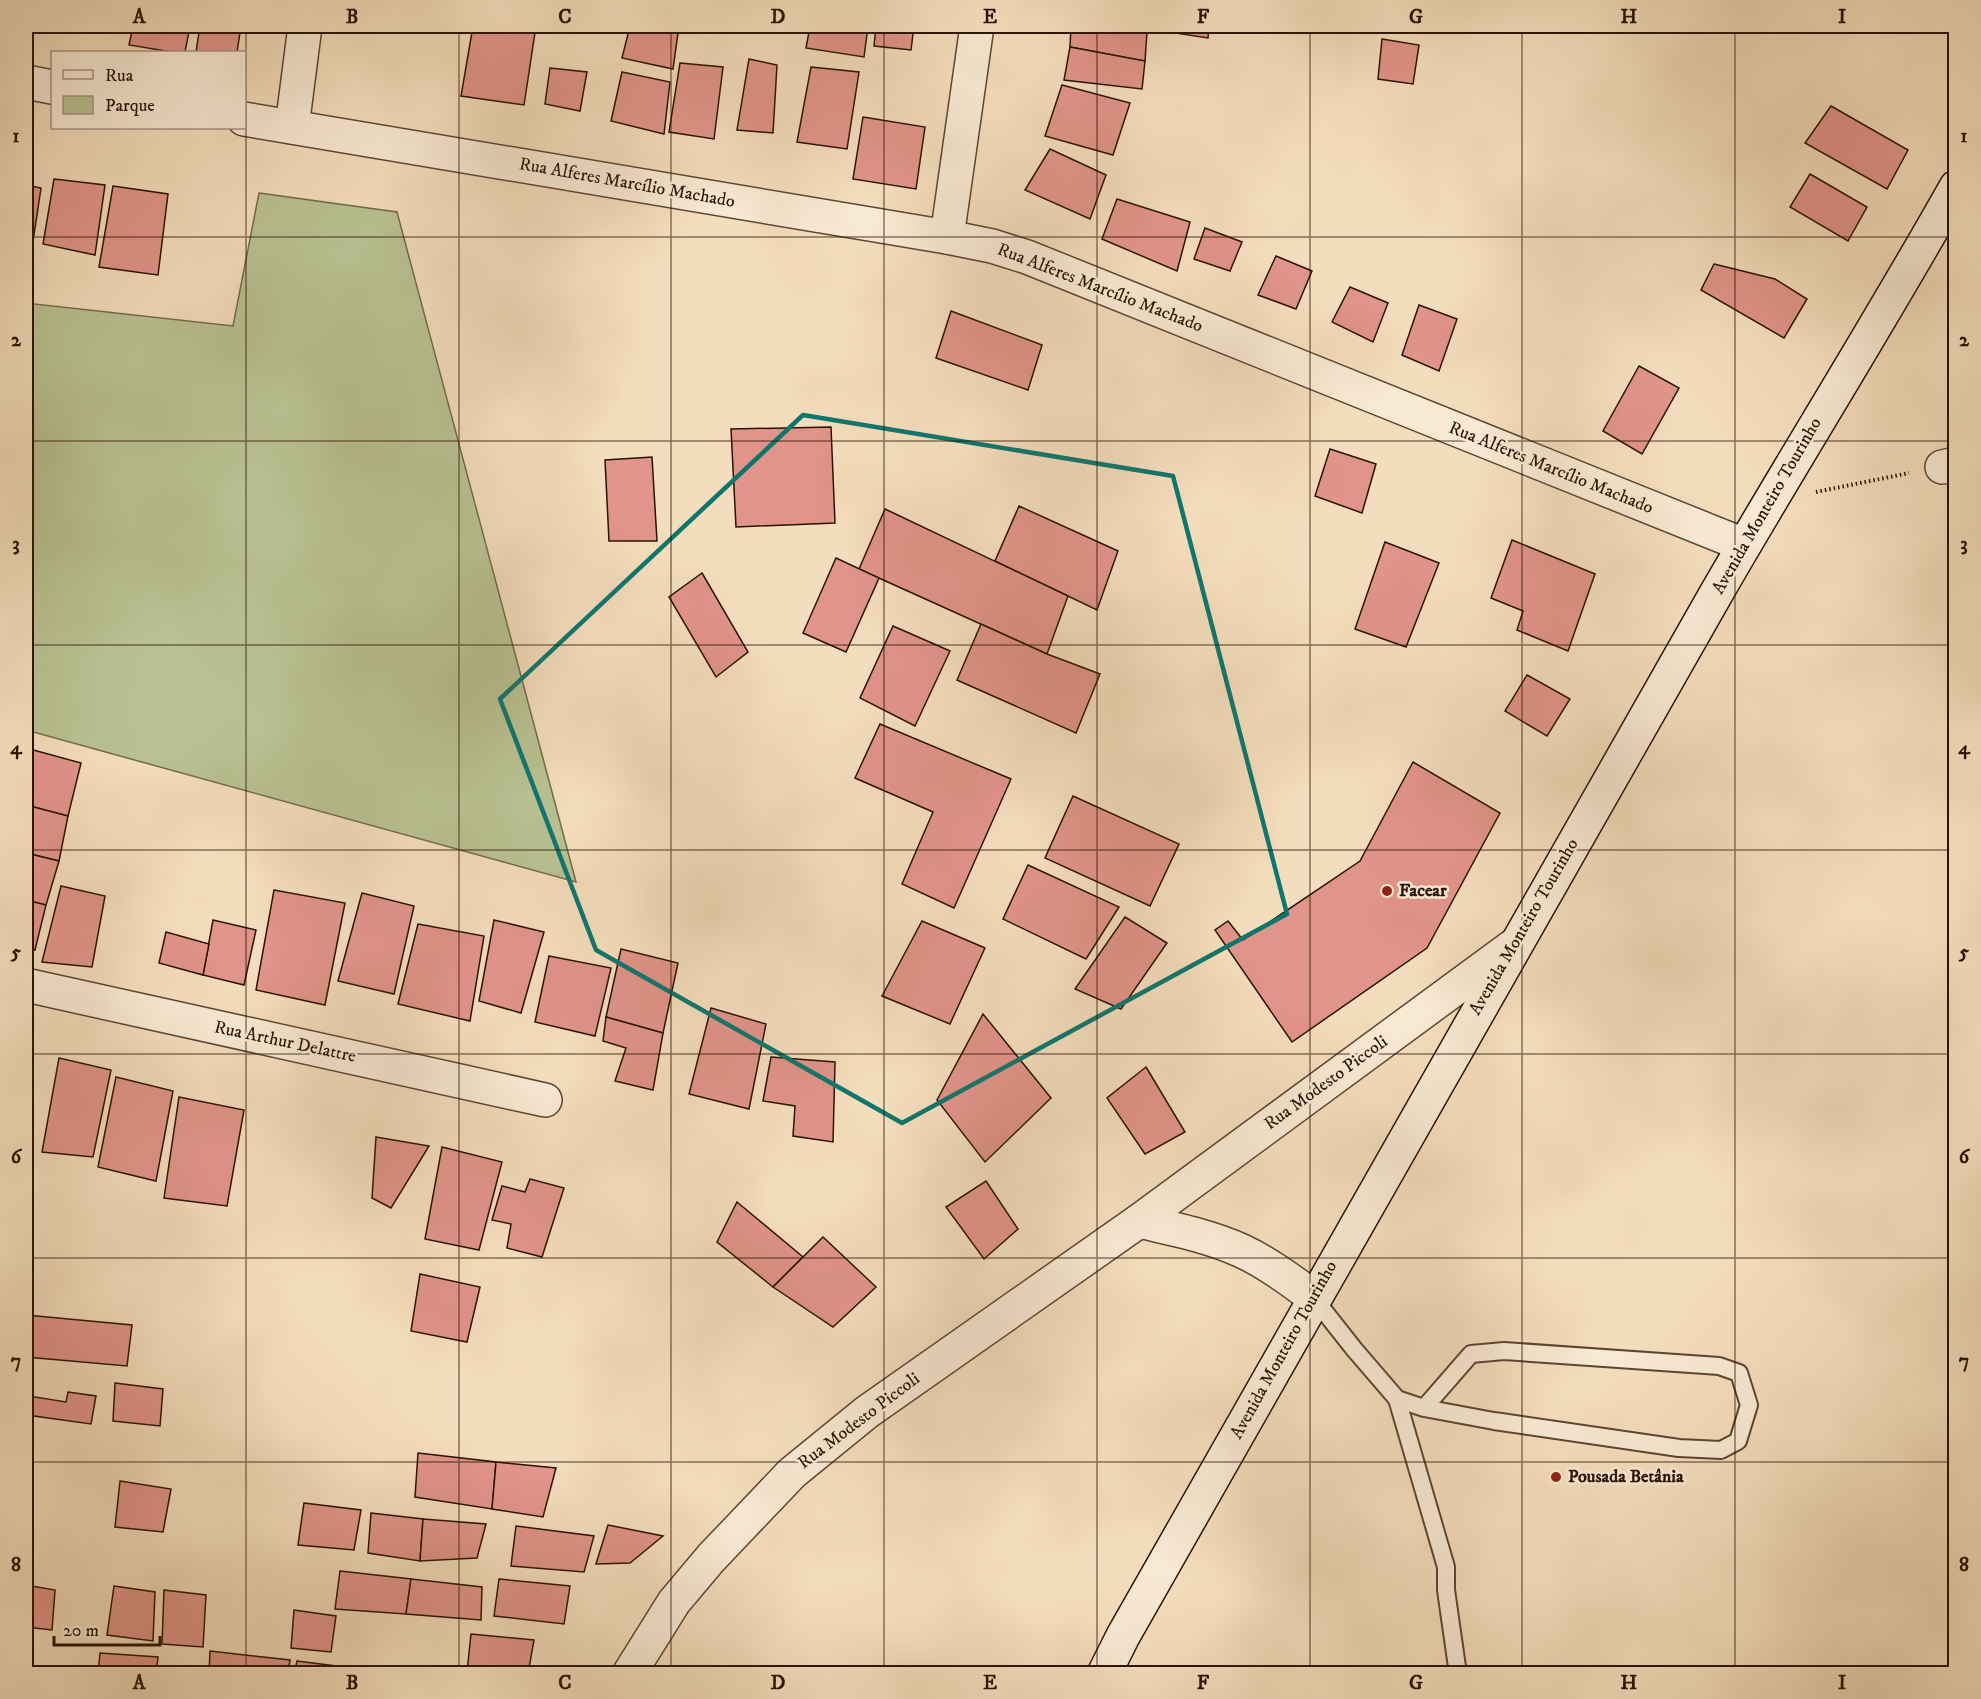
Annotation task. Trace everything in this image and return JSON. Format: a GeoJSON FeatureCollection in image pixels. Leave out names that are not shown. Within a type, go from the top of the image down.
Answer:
{"type":"FeatureCollection","features":[{"type":"Feature","properties":{"kind":"street"},"geometry":{"type":"LineString","coordinates":[[292,126],[305,26]]}},
{"type":"Feature","properties":{"kind":"street"},"geometry":{"type":"LineString","coordinates":[[948,237],[978,26]]}},
{"type":"Feature","properties":{"kind":"street"},"geometry":{"type":"LineString","coordinates":[[26,82],[51,87]]}},
{"type":"Feature","properties":{"kind":"street","name":"Rua Alferes Marcílio Machado"},"geometry":{"type":"LineString","coordinates":[[246,119],[992,246],[1027,257],[1744,545]]}},
{"type":"Feature","properties":{"kind":"street","name":"Avenida Monteiro Tourinho"},"geometry":{"type":"LineString","coordinates":[[1104,1674],[1313,1296],[1512,946],[1744,545],[1956,187]]}},
{"type":"Feature","properties":{"kind":"street","name":"Rua Modesto Piccoli"},"geometry":{"type":"LineString","coordinates":[[629,1674],[674,1602],[718,1551],[792,1473],[867,1412],[1138,1221],[1512,946]]}},
{"type":"Feature","properties":{"kind":"street","name":"Rua Arthur Delattre"},"geometry":{"type":"LineString","coordinates":[[26,985],[545,1100]]}},
{"type":"Feature","properties":{"kind":"street"},"geometry":{"type":"LineString","coordinates":[[1138,1221],[1197,1235],[1242,1251],[1313,1296]]}},
{"type":"Feature","properties":{"kind":"lane"},"geometry":{"type":"LineString","coordinates":[[1313,1296],[1397,1399],[1446,1567],[1446,1590],[1458,1674]]}},
{"type":"Feature","properties":{"kind":"lane"},"geometry":{"type":"LineString","coordinates":[[1397,1399],[1424,1408],[1494,1421],[1679,1448],[1721,1450],[1738,1441],[1749,1405],[1739,1373],[1719,1366],[1504,1351],[1471,1354],[1424,1408]]}},
{"type":"Feature","properties":{"kind":"path"},"geometry":{"type":"LineString","coordinates":[[1770,501],[1949,465]]}},
{"type":"Feature","properties":{"kind":"highlighted area"},"geometry":{"type":"Polygon","coordinates":[[[803,415],[1173,476],[1287,914],[902,1123],[596,950],[500,699],[803,415]]]}},
{"type":"Feature","properties":{"kind":"green space"},"geometry":{"type":"Polygon","coordinates":[[[259,193],[397,212],[576,882],[26,730],[26,303],[233,326],[259,193]]]}},
{"type":"Feature","properties":{"kind":"building"},"geometry":{"type":"Polygon","coordinates":[[[94,26],[126,26],[125,31],[94,26]]]}},
{"type":"Feature","properties":{"kind":"building"},"geometry":{"type":"Polygon","coordinates":[[[133,26],[190,26],[185,51],[166,51],[129,45],[133,26]]]}},
{"type":"Feature","properties":{"kind":"building"},"geometry":{"type":"Polygon","coordinates":[[[200,26],[241,26],[237,51],[196,51],[200,26]]]}},
{"type":"Feature","properties":{"kind":"building"},"geometry":{"type":"Polygon","coordinates":[[[473,26],[536,26],[524,105],[461,96],[473,26]]]}},
{"type":"Feature","properties":{"kind":"building"},"geometry":{"type":"Polygon","coordinates":[[[630,26],[679,26],[673,69],[622,58],[630,26]]]}},
{"type":"Feature","properties":{"kind":"building"},"geometry":{"type":"Polygon","coordinates":[[[810,26],[868,26],[864,57],[806,48],[810,26]]]}},
{"type":"Feature","properties":{"kind":"building"},"geometry":{"type":"Polygon","coordinates":[[[876,26],[914,26],[911,50],[874,46],[876,26]]]}},
{"type":"Feature","properties":{"kind":"building"},"geometry":{"type":"Polygon","coordinates":[[[1071,26],[1105,26],[1147,32],[1145,61],[1070,47],[1071,26]]]}},
{"type":"Feature","properties":{"kind":"building"},"geometry":{"type":"Polygon","coordinates":[[[1156,26],[1209,26],[1208,38],[1155,30],[1156,26]]]}},
{"type":"Feature","properties":{"kind":"building"},"geometry":{"type":"Polygon","coordinates":[[[1382,39],[1419,45],[1413,84],[1378,79],[1382,39]]]}},
{"type":"Feature","properties":{"kind":"building"},"geometry":{"type":"Polygon","coordinates":[[[1070,47],[1145,61],[1142,89],[1064,80],[1070,47]]]}},
{"type":"Feature","properties":{"kind":"building"},"geometry":{"type":"Polygon","coordinates":[[[749,59],[777,65],[773,133],[737,130],[749,59]]]}},
{"type":"Feature","properties":{"kind":"building"},"geometry":{"type":"Polygon","coordinates":[[[680,63],[723,67],[714,139],[669,132],[680,63]]]}},
{"type":"Feature","properties":{"kind":"building"},"geometry":{"type":"Polygon","coordinates":[[[811,67],[859,72],[847,149],[797,142],[811,67]]]}},
{"type":"Feature","properties":{"kind":"building"},"geometry":{"type":"Polygon","coordinates":[[[550,68],[587,72],[580,111],[545,104],[550,68]]]}},
{"type":"Feature","properties":{"kind":"building"},"geometry":{"type":"Polygon","coordinates":[[[622,72],[670,82],[664,134],[611,121],[622,72]]]}},
{"type":"Feature","properties":{"kind":"building"},"geometry":{"type":"Polygon","coordinates":[[[1062,85],[1130,103],[1113,155],[1045,136],[1062,85]]]}},
{"type":"Feature","properties":{"kind":"building"},"geometry":{"type":"Polygon","coordinates":[[[1831,106],[1908,150],[1887,189],[1805,143],[1831,106]]]}},
{"type":"Feature","properties":{"kind":"building"},"geometry":{"type":"Polygon","coordinates":[[[863,117],[925,127],[916,189],[853,179],[863,117]]]}},
{"type":"Feature","properties":{"kind":"building"},"geometry":{"type":"Polygon","coordinates":[[[1050,149],[1106,175],[1090,219],[1025,190],[1050,149]]]}},
{"type":"Feature","properties":{"kind":"building"},"geometry":{"type":"Polygon","coordinates":[[[1810,174],[1867,207],[1848,241],[1790,207],[1810,174]]]}},
{"type":"Feature","properties":{"kind":"building"},"geometry":{"type":"Polygon","coordinates":[[[54,179],[105,185],[95,255],[43,244],[54,179]]]}},
{"type":"Feature","properties":{"kind":"building"},"geometry":{"type":"Polygon","coordinates":[[[26,185],[41,188],[26,288],[26,185]]]}},
{"type":"Feature","properties":{"kind":"building"},"geometry":{"type":"Polygon","coordinates":[[[113,186],[168,194],[158,275],[99,267],[113,186]]]}},
{"type":"Feature","properties":{"kind":"building"},"geometry":{"type":"Polygon","coordinates":[[[1117,199],[1190,222],[1177,271],[1102,239],[1117,199]]]}},
{"type":"Feature","properties":{"kind":"building"},"geometry":{"type":"Polygon","coordinates":[[[1205,228],[1242,242],[1230,271],[1194,259],[1205,228]]]}},
{"type":"Feature","properties":{"kind":"building"},"geometry":{"type":"Polygon","coordinates":[[[1276,256],[1312,271],[1296,309],[1258,295],[1276,256]]]}},
{"type":"Feature","properties":{"kind":"building"},"geometry":{"type":"Polygon","coordinates":[[[1714,264],[1775,279],[1807,299],[1784,338],[1701,290],[1714,264]]]}},
{"type":"Feature","properties":{"kind":"building"},"geometry":{"type":"Polygon","coordinates":[[[1350,287],[1388,303],[1373,342],[1332,322],[1350,287]]]}},
{"type":"Feature","properties":{"kind":"building"},"geometry":{"type":"Polygon","coordinates":[[[1419,305],[1457,319],[1439,371],[1402,355],[1419,305]]]}},
{"type":"Feature","properties":{"kind":"building"},"geometry":{"type":"Polygon","coordinates":[[[951,311],[1042,345],[1028,390],[936,358],[951,311]]]}},
{"type":"Feature","properties":{"kind":"building"},"geometry":{"type":"Polygon","coordinates":[[[1639,366],[1679,388],[1642,454],[1603,431],[1639,366]]]}},
{"type":"Feature","properties":{"kind":"building"},"geometry":{"type":"Polygon","coordinates":[[[831,427],[835,523],[736,527],[731,429],[831,427]]]}},
{"type":"Feature","properties":{"kind":"building"},"geometry":{"type":"Polygon","coordinates":[[[1330,449],[1376,464],[1362,513],[1315,496],[1330,449]]]}},
{"type":"Feature","properties":{"kind":"building"},"geometry":{"type":"Polygon","coordinates":[[[652,457],[657,541],[609,541],[605,460],[652,457]]]}},
{"type":"Feature","properties":{"kind":"building"},"geometry":{"type":"Polygon","coordinates":[[[1019,506],[1118,551],[1097,610],[995,561],[1019,506]]]}},
{"type":"Feature","properties":{"kind":"building"},"geometry":{"type":"Polygon","coordinates":[[[885,509],[1068,596],[1047,654],[859,569],[885,509]]]}},
{"type":"Feature","properties":{"kind":"building"},"geometry":{"type":"Polygon","coordinates":[[[1512,540],[1595,574],[1568,651],[1517,630],[1523,611],[1491,598],[1512,540]]]}},
{"type":"Feature","properties":{"kind":"building"},"geometry":{"type":"Polygon","coordinates":[[[1385,542],[1439,563],[1406,647],[1355,629],[1385,542]]]}},
{"type":"Feature","properties":{"kind":"building"},"geometry":{"type":"Polygon","coordinates":[[[836,558],[879,578],[846,652],[803,633],[836,558]]]}},
{"type":"Feature","properties":{"kind":"building"},"geometry":{"type":"Polygon","coordinates":[[[702,573],[748,652],[716,677],[669,597],[702,573]]]}},
{"type":"Feature","properties":{"kind":"building"},"geometry":{"type":"Polygon","coordinates":[[[981,624],[1047,654],[1100,674],[1076,733],[957,680],[981,624]]]}},
{"type":"Feature","properties":{"kind":"building"},"geometry":{"type":"Polygon","coordinates":[[[893,626],[950,651],[915,726],[860,698],[893,626]]]}},
{"type":"Feature","properties":{"kind":"building"},"geometry":{"type":"Polygon","coordinates":[[[1527,675],[1570,699],[1547,736],[1505,711],[1527,675]]]}},
{"type":"Feature","properties":{"kind":"building"},"geometry":{"type":"Polygon","coordinates":[[[880,724],[1011,779],[954,908],[902,884],[933,812],[855,778],[880,724]]]}},
{"type":"Feature","properties":{"kind":"building"},"geometry":{"type":"Polygon","coordinates":[[[26,748],[81,763],[68,816],[26,805],[26,748]]]}},
{"type":"Feature","properties":{"kind":"building","name":"Facear"},"geometry":{"type":"Polygon","coordinates":[[[1413,762],[1500,813],[1427,948],[1292,1042],[1215,930],[1228,921],[1243,940],[1360,861],[1413,762]]]}},
{"type":"Feature","properties":{"kind":"building"},"geometry":{"type":"Polygon","coordinates":[[[1073,796],[1179,844],[1150,906],[1045,858],[1073,796]]]}},
{"type":"Feature","properties":{"kind":"building"},"geometry":{"type":"Polygon","coordinates":[[[26,805],[68,816],[59,861],[26,853],[26,805]]]}},
{"type":"Feature","properties":{"kind":"building"},"geometry":{"type":"Polygon","coordinates":[[[26,853],[59,861],[46,905],[26,900],[26,853]]]}},
{"type":"Feature","properties":{"kind":"building"},"geometry":{"type":"Polygon","coordinates":[[[1028,865],[1119,907],[1086,959],[1003,919],[1028,865]]]}},
{"type":"Feature","properties":{"kind":"building"},"geometry":{"type":"Polygon","coordinates":[[[61,886],[105,896],[92,967],[42,962],[61,886]]]}},
{"type":"Feature","properties":{"kind":"building"},"geometry":{"type":"Polygon","coordinates":[[[274,890],[345,903],[325,1005],[256,990],[274,890]]]}},
{"type":"Feature","properties":{"kind":"building"},"geometry":{"type":"Polygon","coordinates":[[[362,893],[414,906],[394,994],[338,981],[362,893]]]}},
{"type":"Feature","properties":{"kind":"building"},"geometry":{"type":"Polygon","coordinates":[[[26,900],[46,905],[35,950],[26,948],[26,900]]]}},
{"type":"Feature","properties":{"kind":"building"},"geometry":{"type":"Polygon","coordinates":[[[1125,917],[1167,943],[1121,1009],[1075,989],[1125,917]]]}},
{"type":"Feature","properties":{"kind":"building"},"geometry":{"type":"Polygon","coordinates":[[[213,920],[256,930],[244,985],[203,975],[213,920]]]}},
{"type":"Feature","properties":{"kind":"building"},"geometry":{"type":"Polygon","coordinates":[[[494,920],[544,932],[521,1013],[479,1001],[494,920]]]}},
{"type":"Feature","properties":{"kind":"building"},"geometry":{"type":"Polygon","coordinates":[[[922,921],[985,948],[950,1024],[882,996],[922,921]]]}},
{"type":"Feature","properties":{"kind":"building"},"geometry":{"type":"Polygon","coordinates":[[[418,924],[484,936],[470,1021],[398,1004],[418,924]]]}},
{"type":"Feature","properties":{"kind":"building"},"geometry":{"type":"Polygon","coordinates":[[[166,932],[209,944],[203,975],[159,963],[166,932]]]}},
{"type":"Feature","properties":{"kind":"building"},"geometry":{"type":"Polygon","coordinates":[[[621,949],[678,963],[663,1033],[606,1017],[621,949]]]}},
{"type":"Feature","properties":{"kind":"building"},"geometry":{"type":"Polygon","coordinates":[[[549,956],[611,968],[595,1036],[535,1022],[549,956]]]}},
{"type":"Feature","properties":{"kind":"building"},"geometry":{"type":"Polygon","coordinates":[[[711,1008],[766,1024],[749,1109],[689,1094],[711,1008]]]}},
{"type":"Feature","properties":{"kind":"building"},"geometry":{"type":"Polygon","coordinates":[[[983,1014],[1051,1098],[985,1162],[937,1100],[983,1014]]]}},
{"type":"Feature","properties":{"kind":"building"},"geometry":{"type":"Polygon","coordinates":[[[606,1017],[663,1033],[653,1090],[615,1081],[626,1048],[603,1041],[606,1017]]]}},
{"type":"Feature","properties":{"kind":"building"},"geometry":{"type":"Polygon","coordinates":[[[26,1050],[33,1050],[27,1099],[26,1099],[26,1050]]]}},
{"type":"Feature","properties":{"kind":"building"},"geometry":{"type":"Polygon","coordinates":[[[771,1057],[835,1062],[833,1142],[793,1136],[795,1106],[763,1101],[771,1057]]]}},
{"type":"Feature","properties":{"kind":"building"},"geometry":{"type":"Polygon","coordinates":[[[59,1058],[111,1070],[93,1157],[42,1152],[59,1058]]]}},
{"type":"Feature","properties":{"kind":"building"},"geometry":{"type":"Polygon","coordinates":[[[1146,1067],[1185,1132],[1145,1154],[1107,1098],[1146,1067]]]}},
{"type":"Feature","properties":{"kind":"building"},"geometry":{"type":"Polygon","coordinates":[[[116,1077],[173,1091],[156,1181],[98,1167],[116,1077]]]}},
{"type":"Feature","properties":{"kind":"building"},"geometry":{"type":"Polygon","coordinates":[[[179,1097],[244,1110],[227,1206],[164,1198],[179,1097]]]}},
{"type":"Feature","properties":{"kind":"building"},"geometry":{"type":"Polygon","coordinates":[[[376,1137],[429,1146],[391,1208],[372,1198],[376,1137]]]}},
{"type":"Feature","properties":{"kind":"building"},"geometry":{"type":"Polygon","coordinates":[[[442,1147],[502,1162],[479,1250],[425,1239],[442,1147]]]}},
{"type":"Feature","properties":{"kind":"building"},"geometry":{"type":"Polygon","coordinates":[[[530,1179],[564,1188],[542,1257],[507,1248],[511,1224],[492,1220],[502,1186],[525,1192],[530,1179]]]}},
{"type":"Feature","properties":{"kind":"building"},"geometry":{"type":"Polygon","coordinates":[[[986,1181],[1018,1229],[984,1259],[946,1207],[986,1181]]]}},
{"type":"Feature","properties":{"kind":"building"},"geometry":{"type":"Polygon","coordinates":[[[737,1202],[803,1257],[773,1287],[717,1242],[737,1202]]]}},
{"type":"Feature","properties":{"kind":"building"},"geometry":{"type":"Polygon","coordinates":[[[823,1237],[876,1287],[833,1327],[773,1287],[823,1237]]]}},
{"type":"Feature","properties":{"kind":"building"},"geometry":{"type":"Polygon","coordinates":[[[420,1274],[480,1287],[467,1342],[411,1331],[420,1274]]]}},
{"type":"Feature","properties":{"kind":"building"},"geometry":{"type":"Polygon","coordinates":[[[26,1315],[132,1325],[127,1366],[26,1357],[26,1315]]]}},
{"type":"Feature","properties":{"kind":"building"},"geometry":{"type":"Polygon","coordinates":[[[115,1383],[163,1389],[160,1426],[113,1421],[115,1383]]]}},
{"type":"Feature","properties":{"kind":"building"},"geometry":{"type":"Polygon","coordinates":[[[68,1392],[96,1396],[91,1424],[27,1415],[29,1396],[66,1402],[68,1392]]]}},
{"type":"Feature","properties":{"kind":"building"},"geometry":{"type":"Polygon","coordinates":[[[418,1453],[496,1462],[492,1509],[415,1497],[418,1453]]]}},
{"type":"Feature","properties":{"kind":"building"},"geometry":{"type":"Polygon","coordinates":[[[496,1462],[556,1468],[543,1517],[492,1509],[496,1462]]]}},
{"type":"Feature","properties":{"kind":"building"},"geometry":{"type":"Polygon","coordinates":[[[120,1481],[171,1489],[163,1532],[115,1527],[120,1481]]]}},
{"type":"Feature","properties":{"kind":"building"},"geometry":{"type":"Polygon","coordinates":[[[304,1503],[361,1510],[354,1550],[298,1545],[304,1503]]]}},
{"type":"Feature","properties":{"kind":"building"},"geometry":{"type":"Polygon","coordinates":[[[371,1513],[423,1519],[420,1561],[368,1553],[371,1513]]]}},
{"type":"Feature","properties":{"kind":"building"},"geometry":{"type":"Polygon","coordinates":[[[423,1519],[486,1524],[477,1558],[420,1561],[423,1519]]]}},
{"type":"Feature","properties":{"kind":"building"},"geometry":{"type":"Polygon","coordinates":[[[608,1525],[663,1536],[630,1563],[596,1564],[608,1525]]]}},
{"type":"Feature","properties":{"kind":"building"},"geometry":{"type":"Polygon","coordinates":[[[516,1526],[594,1536],[584,1572],[511,1566],[516,1526]]]}},
{"type":"Feature","properties":{"kind":"building"},"geometry":{"type":"Polygon","coordinates":[[[340,1571],[411,1579],[406,1614],[335,1609],[340,1571]]]}},
{"type":"Feature","properties":{"kind":"building"},"geometry":{"type":"Polygon","coordinates":[[[411,1579],[482,1587],[481,1620],[406,1614],[411,1579]]]}},
{"type":"Feature","properties":{"kind":"building"},"geometry":{"type":"Polygon","coordinates":[[[499,1579],[570,1586],[564,1624],[494,1616],[499,1579]]]}},
{"type":"Feature","properties":{"kind":"building"},"geometry":{"type":"Polygon","coordinates":[[[26,1585],[55,1590],[52,1630],[26,1627],[26,1585]]]}},
{"type":"Feature","properties":{"kind":"building"},"geometry":{"type":"Polygon","coordinates":[[[114,1586],[155,1592],[153,1641],[107,1635],[114,1586]]]}},
{"type":"Feature","properties":{"kind":"building"},"geometry":{"type":"Polygon","coordinates":[[[164,1590],[206,1595],[203,1647],[162,1644],[164,1590]]]}},
{"type":"Feature","properties":{"kind":"building"},"geometry":{"type":"Polygon","coordinates":[[[294,1610],[336,1616],[331,1652],[291,1648],[294,1610]]]}},
{"type":"Feature","properties":{"kind":"building"},"geometry":{"type":"Polygon","coordinates":[[[471,1634],[534,1640],[528,1674],[467,1672],[471,1634]]]}},
{"type":"Feature","properties":{"kind":"building"},"geometry":{"type":"Polygon","coordinates":[[[210,1651],[290,1660],[288,1674],[209,1674],[210,1651]]]}},
{"type":"Feature","properties":{"kind":"building"},"geometry":{"type":"Polygon","coordinates":[[[100,1653],[158,1657],[156,1674],[98,1674],[100,1653]]]}},
{"type":"Feature","properties":{"kind":"building"},"geometry":{"type":"Polygon","coordinates":[[[297,1661],[352,1668],[351,1674],[294,1674],[297,1661]]]}},
{"type":"Feature","properties":{"kind":"building"},"geometry":{"type":"Polygon","coordinates":[[[352,1668],[397,1672],[351,1674],[352,1668]]]}},
{"type":"Feature","properties":{"kind":"place","name":"Facear"},"geometry":{"type":"Point","coordinates":[1387,891]}},
{"type":"Feature","properties":{"kind":"place","name":"Pousada Betânia"},"geometry":{"type":"Point","coordinates":[1556,1477]}}]}
